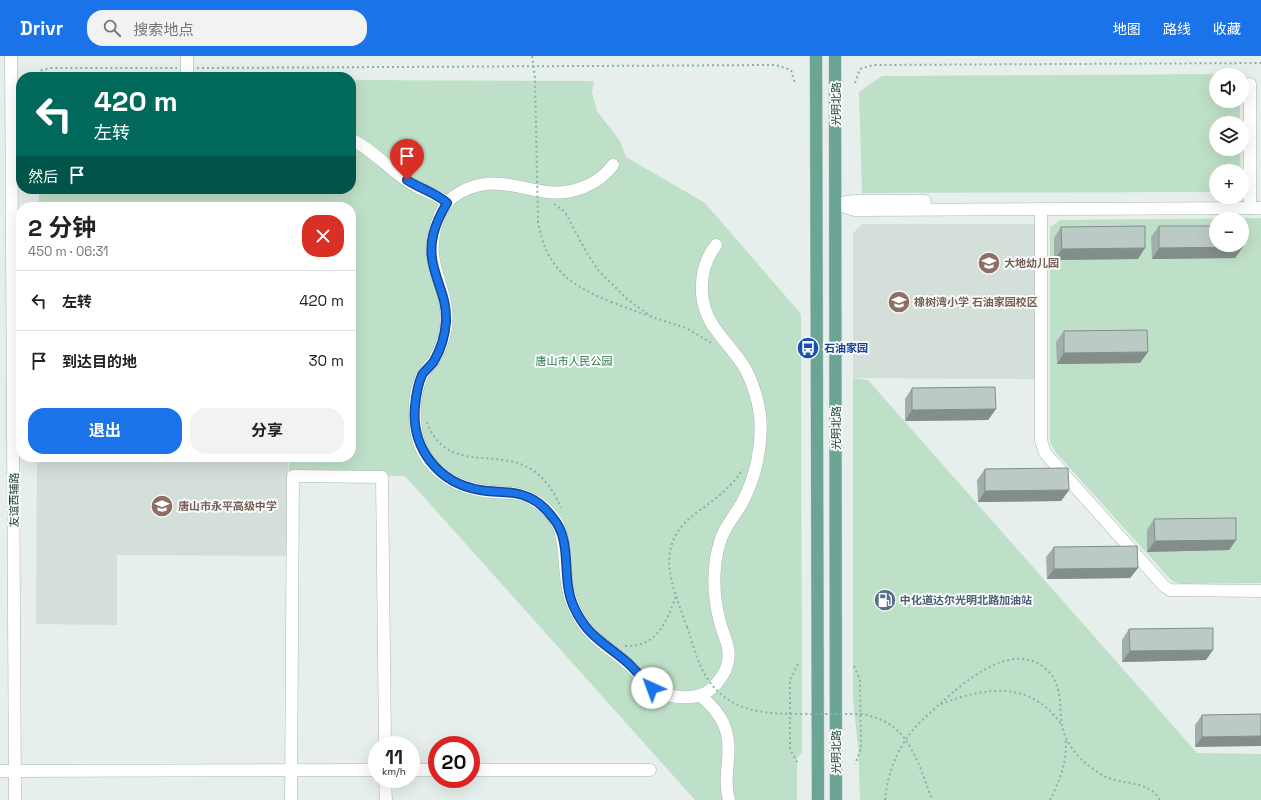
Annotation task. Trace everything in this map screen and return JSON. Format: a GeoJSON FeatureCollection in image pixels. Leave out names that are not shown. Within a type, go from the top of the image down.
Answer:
{"type":"FeatureCollection","features":[{"type":"Feature","properties":{"kind":"main road","name":"光明北路"},"geometry":{"type":"LineString","coordinates":[[816,56],[818,800]]}},
{"type":"Feature","properties":{"kind":"main road","name":"光明北路"},"geometry":{"type":"LineString","coordinates":[[835,56],[836,800]]}},
{"type":"Feature","properties":{"kind":"street","name":"友谊西辅路"},"geometry":{"type":"LineString","coordinates":[[11,56],[16,306]]}},
{"type":"Feature","properties":{"kind":"street"},"geometry":{"type":"LineString","coordinates":[[1250,84],[1256,204]]}},
{"type":"Feature","properties":{"kind":"street"},"geometry":{"type":"LineString","coordinates":[[356,141],[396,173],[418,188],[439,195],[447,203]]}},
{"type":"Feature","properties":{"kind":"street"},"geometry":{"type":"LineString","coordinates":[[613,165],[607,173],[594,183],[569,191],[548,192],[506,184],[488,184],[475,186],[459,193],[447,203],[438,217],[432,238],[431,252],[434,268],[445,300],[445,331],[434,361],[422,374],[415,406],[415,424],[421,448],[438,471],[463,486],[528,497],[541,505],[560,528],[565,547],[565,574],[568,590],[572,604],[586,629],[594,638],[627,662],[652,688],[670,696],[686,697],[705,693],[724,673],[728,663],[729,650],[721,626],[716,600],[715,570],[717,553],[720,539],[743,500],[756,465],[760,437],[760,416],[753,386],[736,354],[712,326],[705,308],[702,286],[703,267],[716,245]]}},
{"type":"Feature","properties":{"kind":"street"},"geometry":{"type":"LineString","coordinates":[[836,204],[854,201],[1256,204]]}},
{"type":"Feature","properties":{"kind":"street"},"geometry":{"type":"LineString","coordinates":[[836,204],[854,210],[1042,209],[1256,204]]}},
{"type":"Feature","properties":{"kind":"street"},"geometry":{"type":"LineString","coordinates":[[1042,209],[1042,440],[1045,453],[1164,586],[1170,590],[1261,591]]}},
{"type":"Feature","properties":{"kind":"street","name":"友谊西辅路"},"geometry":{"type":"LineString","coordinates":[[15,800],[16,462]]}},
{"type":"Feature","properties":{"kind":"street"},"geometry":{"type":"LineString","coordinates":[[291,800],[293,476],[382,477],[385,736]]}},
{"type":"Feature","properties":{"kind":"street"},"geometry":{"type":"LineString","coordinates":[[700,695],[720,715],[728,733],[729,746],[726,780],[729,800]]}},
{"type":"Feature","properties":{"kind":"street"},"geometry":{"type":"LineString","coordinates":[[0,771],[368,770]]}},
{"type":"Feature","properties":{"kind":"street"},"geometry":{"type":"LineString","coordinates":[[480,770],[650,770]]}},
{"type":"Feature","properties":{"kind":"street"},"geometry":{"type":"LineString","coordinates":[[385,788],[386,800]]}},
{"type":"Feature","properties":{"kind":"path"},"geometry":{"type":"LineString","coordinates":[[532,56],[535,78],[538,222],[541,240],[557,270],[577,287],[611,302],[686,328],[717,346]]}},
{"type":"Feature","properties":{"kind":"path"},"geometry":{"type":"LineString","coordinates":[[854,83],[860,69],[873,65],[1261,63]]}},
{"type":"Feature","properties":{"kind":"path"},"geometry":{"type":"LineString","coordinates":[[39,72],[51,68],[776,65],[791,70],[795,83]]}},
{"type":"Feature","properties":{"kind":"path"},"geometry":{"type":"LineString","coordinates":[[531,193],[543,197]]}},
{"type":"Feature","properties":{"kind":"path"},"geometry":{"type":"LineString","coordinates":[[548,199],[565,212],[586,253],[607,281],[627,300],[652,317]]}},
{"type":"Feature","properties":{"kind":"path"},"geometry":{"type":"LineString","coordinates":[[426,420],[430,430],[441,443],[451,451],[465,457],[516,463],[530,468],[550,488],[562,512]]}},
{"type":"Feature","properties":{"kind":"path"},"geometry":{"type":"LineString","coordinates":[[744,468],[722,494],[694,515],[674,537],[669,553],[669,566],[676,596],[701,669],[708,680],[719,692],[729,700],[751,711],[767,714],[861,714],[884,720],[902,734],[910,746],[922,772],[932,800]]}},
{"type":"Feature","properties":{"kind":"path"},"geometry":{"type":"LineString","coordinates":[[621,646],[637,646],[655,636],[669,616],[676,596]]}},
{"type":"Feature","properties":{"kind":"path"},"geometry":{"type":"LineString","coordinates":[[885,800],[890,774],[909,736],[939,705],[976,674],[1007,660],[1019,659],[1034,662],[1049,671],[1057,684],[1060,693],[1062,727],[1068,742],[1082,760],[1106,777],[1135,784],[1150,790],[1160,800]]}},
{"type":"Feature","properties":{"kind":"path"},"geometry":{"type":"LineString","coordinates":[[798,664],[790,680],[790,749],[798,764]]}},
{"type":"Feature","properties":{"kind":"path"},"geometry":{"type":"LineString","coordinates":[[854,666],[860,680],[861,714],[861,749],[855,764]]}},
{"type":"Feature","properties":{"kind":"path"},"geometry":{"type":"LineString","coordinates":[[939,705],[965,695],[985,691],[1023,693],[1040,701],[1063,727],[1065,741],[1063,763],[1055,790],[1050,800]]}},
{"type":"Feature","properties":{"kind":"shaded area","name":"橡树湾小学 石油家园校区"},"geometry":{"type":"Polygon","coordinates":[[[862,224],[1035,224],[1035,379],[853,378],[853,233],[862,224]]]}},
{"type":"Feature","properties":{"kind":"shaded area","name":"唐山市永平高级中学"},"geometry":{"type":"Polygon","coordinates":[[[37,462],[288,462],[288,556],[117,555],[117,625],[36,624],[37,462]]]}},
{"type":"Feature","properties":{"kind":"green space"},"geometry":{"type":"Polygon","coordinates":[[[1209,74],[1209,108],[1240,108],[1240,116],[1209,116],[1209,156],[1240,156],[1241,164],[1209,164],[1209,192],[862,193],[859,92],[882,76],[1209,74]]]}},
{"type":"Feature","properties":{"kind":"green space","name":"唐山市人民公园"},"geometry":{"type":"Polygon","coordinates":[[[356,80],[594,81],[592,93],[597,111],[620,141],[626,157],[705,203],[801,314],[802,752],[797,758],[797,800],[695,800],[405,476],[289,474],[289,462],[356,462],[356,202],[39,202],[39,194],[356,194],[356,80]]]}},
{"type":"Feature","properties":{"kind":"green space"},"geometry":{"type":"Polygon","coordinates":[[[1249,218],[1261,218],[1261,583],[1181,584],[1172,581],[1057,454],[1050,443],[1050,227],[1061,220],[1209,219],[1209,252],[1249,252],[1249,218]]]}},
{"type":"Feature","properties":{"kind":"green space"},"geometry":{"type":"Polygon","coordinates":[[[853,378],[868,380],[1197,753],[1261,754],[1261,800],[860,800],[858,747],[853,700],[853,378]]]}},
{"type":"Feature","properties":{"kind":"building"},"geometry":{"type":"Polygon","coordinates":[[[1145,226],[1145,248],[1062,249],[1061,227],[1145,226]]]}},
{"type":"Feature","properties":{"kind":"building"},"geometry":{"type":"Polygon","coordinates":[[[1159,226],[1209,226],[1209,247],[1159,248],[1159,226]]]}},
{"type":"Feature","properties":{"kind":"building"},"geometry":{"type":"Polygon","coordinates":[[[1147,330],[1148,352],[1064,353],[1064,331],[1147,330]]]}},
{"type":"Feature","properties":{"kind":"building"},"geometry":{"type":"Polygon","coordinates":[[[995,387],[996,409],[912,410],[912,388],[995,387]]]}},
{"type":"Feature","properties":{"kind":"building"},"geometry":{"type":"Polygon","coordinates":[[[1068,468],[1069,490],[985,491],[985,469],[1068,468]]]}},
{"type":"Feature","properties":{"kind":"building"},"geometry":{"type":"Polygon","coordinates":[[[1236,518],[1236,540],[1155,541],[1154,519],[1236,518]]]}},
{"type":"Feature","properties":{"kind":"building"},"geometry":{"type":"Polygon","coordinates":[[[1137,546],[1138,568],[1054,569],[1054,547],[1137,546]]]}},
{"type":"Feature","properties":{"kind":"building"},"geometry":{"type":"Polygon","coordinates":[[[1213,628],[1213,650],[1130,651],[1129,629],[1213,628]]]}},
{"type":"Feature","properties":{"kind":"building"},"geometry":{"type":"Polygon","coordinates":[[[1261,714],[1261,736],[1202,737],[1202,715],[1261,714]]]}},
{"type":"Feature","properties":{"kind":"place","name":"大地幼儿园"},"geometry":{"type":"Point","coordinates":[989,263]}},
{"type":"Feature","properties":{"kind":"place","name":"橡树湾小学 石油家园校区"},"geometry":{"type":"Point","coordinates":[899,302]}},
{"type":"Feature","properties":{"kind":"place","name":"石油家园"},"geometry":{"type":"Point","coordinates":[808,348]}},
{"type":"Feature","properties":{"kind":"place","name":"唐山市永平高级中学"},"geometry":{"type":"Point","coordinates":[162,506]}},
{"type":"Feature","properties":{"kind":"place","name":"中化道达尔光明北路加油站"},"geometry":{"type":"Point","coordinates":[885,600]}},
{"type":"Feature","properties":{"kind":"route"},"geometry":{"type":"LineString","coordinates":[[407,180],[418,188],[439,195],[447,203],[438,217],[432,238],[431,252],[434,268],[445,300],[445,331],[434,361],[422,374],[418,389],[415,406],[415,424],[417,438],[421,448],[427,459],[438,471],[449,479],[463,486],[480,490],[512,493],[528,497],[541,505],[554,518],[560,528],[565,547],[565,574],[568,590],[572,604],[580,620],[594,638],[627,662],[652,688]]}}]}
